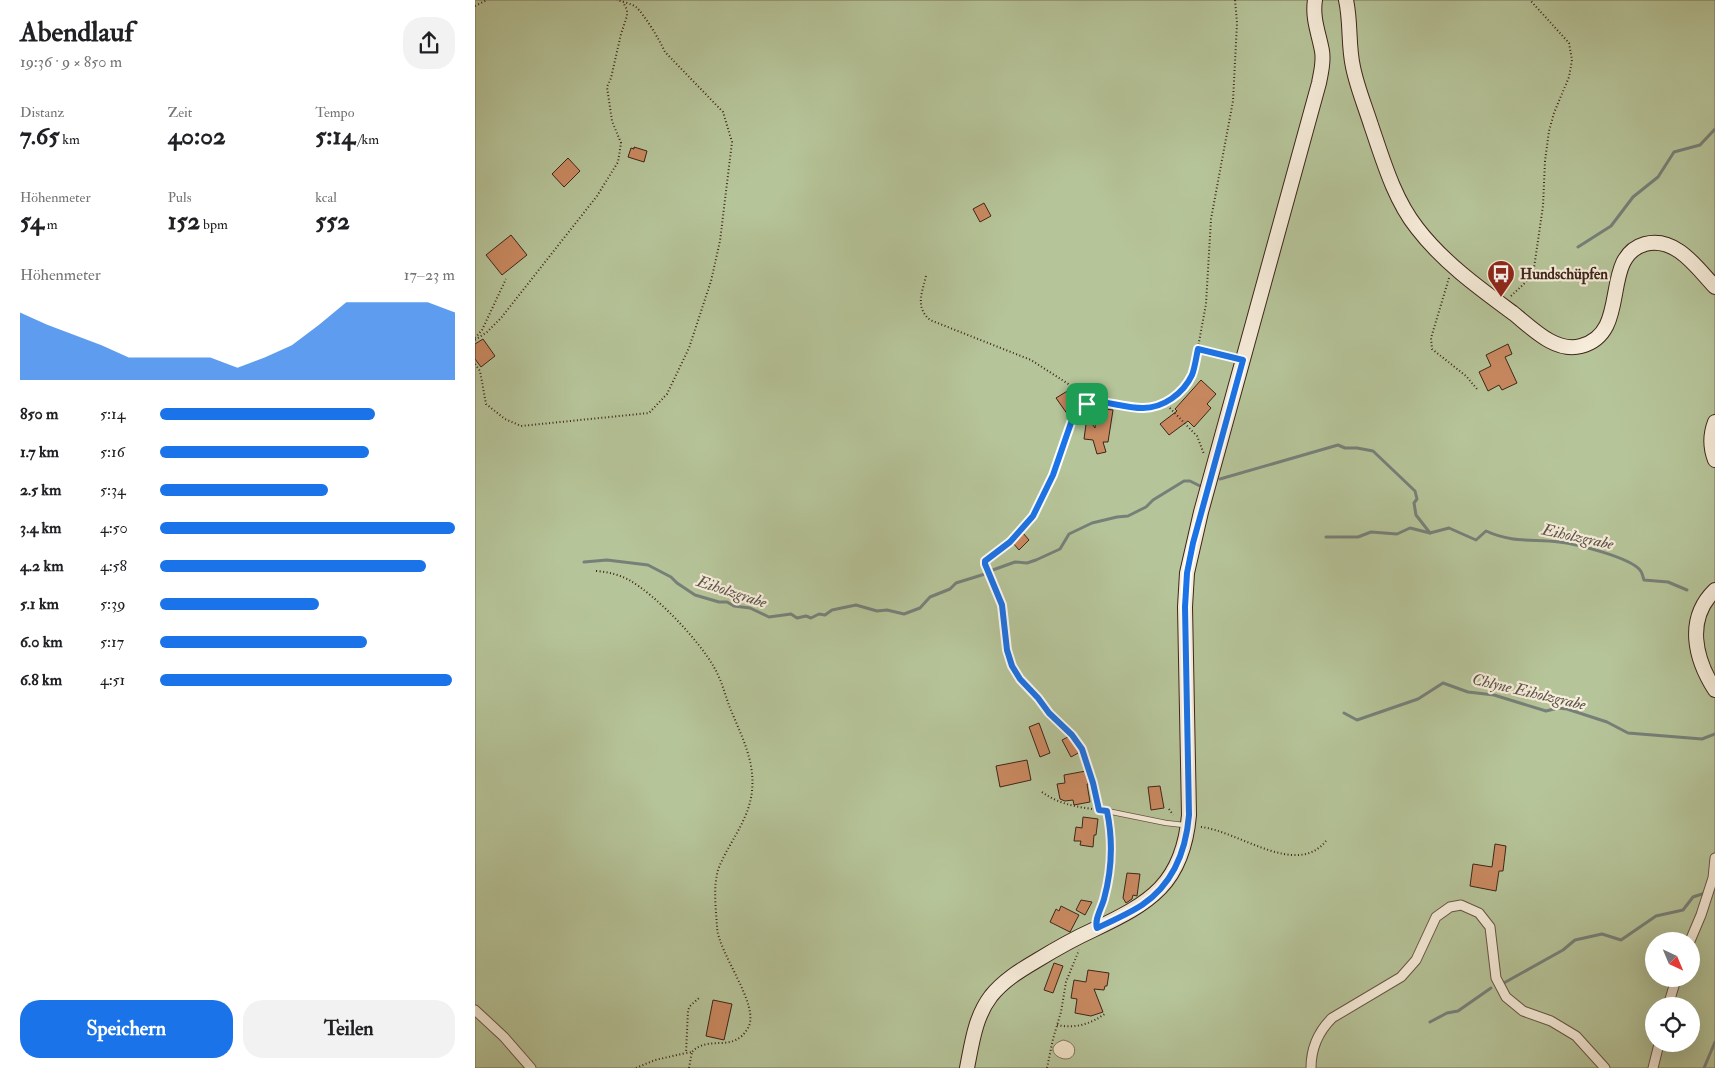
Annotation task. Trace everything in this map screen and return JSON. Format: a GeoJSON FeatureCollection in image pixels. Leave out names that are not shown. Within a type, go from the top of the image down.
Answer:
{"type":"FeatureCollection","features":[{"type":"Feature","properties":{"kind":"street"},"geometry":{"type":"LineString","coordinates":[[967,1068],[975,1028],[991,996],[1015,973],[1076,938],[1142,905],[1164,884],[1176,867],[1180,857],[1188,826],[1185,607],[1187,573],[1201,512],[1322,70],[1322,52],[1315,18],[1315,0]]}},
{"type":"Feature","properties":{"kind":"street"},"geometry":{"type":"LineString","coordinates":[[1346,0],[1353,69],[1397,194],[1416,227],[1454,266],[1502,305],[1553,343],[1573,348],[1584,345],[1601,335],[1607,327],[1621,269],[1629,254],[1644,244],[1654,243],[1672,247],[1681,252],[1715,287]]}},
{"type":"Feature","properties":{"kind":"street"},"geometry":{"type":"LineString","coordinates":[[1715,422],[1711,439],[1715,460]]}},
{"type":"Feature","properties":{"kind":"street"},"geometry":{"type":"LineString","coordinates":[[1715,590],[1701,609],[1695,632],[1699,656],[1715,690]]}},
{"type":"Feature","properties":{"kind":"street"},"geometry":{"type":"LineString","coordinates":[[1693,932],[1713,878],[1715,858]]}},
{"type":"Feature","properties":{"kind":"street"},"geometry":{"type":"LineString","coordinates":[[1311,1068],[1314,1044],[1326,1024],[1332,1018],[1401,977],[1416,960],[1435,917],[1451,907],[1461,905],[1479,913],[1490,927],[1496,978],[1506,997],[1523,1011],[1551,1021],[1576,1036],[1605,1068]]}},
{"type":"Feature","properties":{"kind":"street"},"geometry":{"type":"LineString","coordinates":[[475,1010],[504,1036],[531,1068]]}},
{"type":"Feature","properties":{"kind":"street"},"geometry":{"type":"LineString","coordinates":[[1653,1068],[1657,1052]]}},
{"type":"Feature","properties":{"kind":"lane"},"geometry":{"type":"LineString","coordinates":[[1097,928],[1096,921],[1105,894],[1111,854],[1112,838],[1107,811],[1188,826]]}},
{"type":"Feature","properties":{"kind":"path"},"geometry":{"type":"LineString","coordinates":[[475,6],[487,0]]}},
{"type":"Feature","properties":{"kind":"path"},"geometry":{"type":"LineString","coordinates":[[475,364],[480,371],[485,404],[505,419],[521,426],[649,413],[667,394],[689,348],[711,281],[720,241],[732,142],[723,112],[665,52],[639,10],[634,6],[617,0]]}},
{"type":"Feature","properties":{"kind":"path"},"geometry":{"type":"LineString","coordinates":[[1042,792],[1059,802],[1099,810],[1082,749],[1072,735],[1049,713],[1020,679],[1012,666],[1007,650],[1002,605],[985,564],[987,558],[1010,542],[1033,516],[1053,475],[1072,420],[1087,404],[1093,401],[1144,408],[1155,407],[1165,404],[1174,397],[1191,377],[1198,349],[1205,304],[1211,219],[1233,102],[1237,22],[1235,0]]}},
{"type":"Feature","properties":{"kind":"path"},"geometry":{"type":"LineString","coordinates":[[1502,305],[1528,280],[1534,268],[1543,206],[1545,161],[1549,131],[1553,113],[1569,77],[1572,60],[1569,43],[1530,0]]}},
{"type":"Feature","properties":{"kind":"path"},"geometry":{"type":"LineString","coordinates":[[475,339],[487,332],[501,318],[591,205],[618,162],[621,143],[612,121],[607,87],[627,16],[623,2]]}},
{"type":"Feature","properties":{"kind":"path"},"geometry":{"type":"LineString","coordinates":[[1454,266],[1446,285],[1431,344],[1434,352],[1466,376],[1477,389]]}},
{"type":"Feature","properties":{"kind":"path"},"geometry":{"type":"LineString","coordinates":[[926,276],[921,304],[924,315],[930,320],[1031,360],[1073,387],[1087,404]]}},
{"type":"Feature","properties":{"kind":"path"},"geometry":{"type":"LineString","coordinates":[[475,339],[482,330],[505,280]]}},
{"type":"Feature","properties":{"kind":"path"},"geometry":{"type":"LineString","coordinates":[[1198,349],[1243,360]]}},
{"type":"Feature","properties":{"kind":"path"},"geometry":{"type":"LineString","coordinates":[[1165,404],[1197,436],[1205,456]]}},
{"type":"Feature","properties":{"kind":"path"},"geometry":{"type":"LineString","coordinates":[[596,571],[617,574],[647,592],[674,618],[706,654],[719,676],[744,741],[752,772],[749,804],[743,822],[719,868],[715,890],[717,937],[740,984],[751,1017],[748,1028],[737,1040],[728,1044],[703,1044],[692,1052],[655,1060],[636,1068]]}},
{"type":"Feature","properties":{"kind":"path"},"geometry":{"type":"LineString","coordinates":[[1188,826],[1207,828],[1231,834],[1272,851],[1288,855],[1302,856],[1312,853],[1320,849],[1327,841]]}},
{"type":"Feature","properties":{"kind":"path"},"geometry":{"type":"LineString","coordinates":[[1047,1068],[1061,1012],[1066,982],[1079,951],[1079,943],[1076,938]]}},
{"type":"Feature","properties":{"kind":"path"},"geometry":{"type":"LineString","coordinates":[[686,1053],[688,1010],[699,998]]}},
{"type":"Feature","properties":{"kind":"path"},"geometry":{"type":"LineString","coordinates":[[1057,1025],[1079,1027],[1106,1013]]}},
{"type":"Feature","properties":{"kind":"path"},"geometry":{"type":"LineString","coordinates":[[689,1068],[692,1052]]}},
{"type":"Feature","properties":{"kind":"green space"},"geometry":{"type":"Polygon","coordinates":[[[475,0],[1715,0],[1715,1068],[475,1068],[475,0]],[[1063,1040],[1053,1048],[1054,1052],[1061,1058],[1070,1058],[1075,1051],[1074,1046],[1068,1041],[1063,1040]]]}},
{"type":"Feature","properties":{"kind":"building"},"geometry":{"type":"Polygon","coordinates":[[[634,147],[647,151],[644,162],[628,157],[631,148],[634,149],[634,147]]]}},
{"type":"Feature","properties":{"kind":"building"},"geometry":{"type":"Polygon","coordinates":[[[568,158],[580,171],[564,187],[552,174],[568,158]]]}},
{"type":"Feature","properties":{"kind":"building"},"geometry":{"type":"Polygon","coordinates":[[[984,203],[991,216],[980,222],[973,209],[984,203]]]}},
{"type":"Feature","properties":{"kind":"building"},"geometry":{"type":"Polygon","coordinates":[[[511,235],[527,255],[502,275],[486,255],[511,235]]]}},
{"type":"Feature","properties":{"kind":"building"},"geometry":{"type":"Polygon","coordinates":[[[483,339],[495,356],[481,367],[475,359],[475,344],[483,339]]]}},
{"type":"Feature","properties":{"kind":"building"},"geometry":{"type":"Polygon","coordinates":[[[1508,344],[1512,354],[1505,357],[1517,383],[1502,390],[1499,385],[1488,391],[1479,372],[1491,366],[1486,355],[1508,344]]]}},
{"type":"Feature","properties":{"kind":"building"},"geometry":{"type":"Polygon","coordinates":[[[1201,380],[1216,394],[1207,404],[1211,408],[1194,427],[1188,421],[1169,435],[1160,424],[1177,411],[1175,409],[1201,380]]]}},
{"type":"Feature","properties":{"kind":"building"},"geometry":{"type":"Polygon","coordinates":[[[1069,390],[1080,406],[1068,415],[1056,398],[1069,390]]]}},
{"type":"Feature","properties":{"kind":"building"},"geometry":{"type":"Polygon","coordinates":[[[1097,408],[1113,410],[1108,442],[1103,442],[1106,452],[1097,454],[1093,440],[1084,439],[1087,417],[1095,428],[1097,408]]]}},
{"type":"Feature","properties":{"kind":"building"},"geometry":{"type":"Polygon","coordinates":[[[1023,533],[1029,540],[1019,550],[1013,543],[1023,533]]]}},
{"type":"Feature","properties":{"kind":"building"},"geometry":{"type":"Polygon","coordinates":[[[1039,723],[1050,753],[1040,757],[1029,727],[1039,723]]]}},
{"type":"Feature","properties":{"kind":"building"},"geometry":{"type":"Polygon","coordinates":[[[1070,736],[1080,752],[1071,757],[1062,740],[1070,736]]]}},
{"type":"Feature","properties":{"kind":"building"},"geometry":{"type":"Polygon","coordinates":[[[1027,760],[1031,780],[1000,787],[996,766],[1027,760]]]}},
{"type":"Feature","properties":{"kind":"building"},"geometry":{"type":"Polygon","coordinates":[[[1086,771],[1090,802],[1074,805],[1073,800],[1065,801],[1060,799],[1057,784],[1065,783],[1064,775],[1086,771]]]}},
{"type":"Feature","properties":{"kind":"building"},"geometry":{"type":"Polygon","coordinates":[[[1160,786],[1164,808],[1151,810],[1148,787],[1160,786]]]}},
{"type":"Feature","properties":{"kind":"building"},"geometry":{"type":"Polygon","coordinates":[[[1083,817],[1098,819],[1093,847],[1080,845],[1081,841],[1074,841],[1076,827],[1082,828],[1083,817]]]}},
{"type":"Feature","properties":{"kind":"building"},"geometry":{"type":"Polygon","coordinates":[[[1495,844],[1506,846],[1503,871],[1499,871],[1496,891],[1470,886],[1473,864],[1492,867],[1495,844]]]}},
{"type":"Feature","properties":{"kind":"building"},"geometry":{"type":"Polygon","coordinates":[[[1127,873],[1140,874],[1137,896],[1133,895],[1132,899],[1126,903],[1123,898],[1127,873]]]}},
{"type":"Feature","properties":{"kind":"building"},"geometry":{"type":"Polygon","coordinates":[[[1081,900],[1092,902],[1085,915],[1076,910],[1081,900]]]}},
{"type":"Feature","properties":{"kind":"building"},"geometry":{"type":"Polygon","coordinates":[[[1061,906],[1079,915],[1070,932],[1050,922],[1056,909],[1059,911],[1061,906]]]}},
{"type":"Feature","properties":{"kind":"building"},"geometry":{"type":"Polygon","coordinates":[[[1054,963],[1063,966],[1053,993],[1044,990],[1054,963]]]}},
{"type":"Feature","properties":{"kind":"building"},"geometry":{"type":"Polygon","coordinates":[[[1088,970],[1109,973],[1107,986],[1105,986],[1104,990],[1094,989],[1103,1012],[1091,1016],[1075,1013],[1077,999],[1071,998],[1074,980],[1086,982],[1088,970]]]}},
{"type":"Feature","properties":{"kind":"building"},"geometry":{"type":"Polygon","coordinates":[[[713,1000],[732,1004],[724,1040],[706,1036],[713,1000]]]}},
{"type":"Feature","properties":{"kind":"waterway"},"geometry":{"type":"LineString","coordinates":[[1578,247],[1611,226],[1633,197],[1658,177],[1674,152],[1700,145],[1715,129]]}},
{"type":"Feature","properties":{"kind":"waterway","name":"Eiholzgrabe"},"geometry":{"type":"LineString","coordinates":[[1220,479],[1338,445],[1345,448],[1373,451],[1415,491],[1417,499],[1414,503],[1416,515],[1430,533],[1449,528],[1476,540],[1486,531],[1513,539],[1577,545],[1625,560],[1640,570],[1644,580],[1668,582],[1687,590]]}},
{"type":"Feature","properties":{"kind":"waterway","name":"Eiholzgrabe"},"geometry":{"type":"LineString","coordinates":[[990,571],[1015,562],[1027,563],[1060,549],[1069,534],[1092,523],[1128,516],[1146,507],[1153,500],[1184,481],[1190,481],[1202,487]]}},
{"type":"Feature","properties":{"kind":"waterway","name":"Eiholzgrabe"},"geometry":{"type":"LineString","coordinates":[[1326,537],[1358,537],[1371,532],[1397,534],[1410,528],[1430,533]]}},
{"type":"Feature","properties":{"kind":"waterway","name":"Eiholzgrabe"},"geometry":{"type":"LineString","coordinates":[[584,562],[607,560],[648,565],[671,577],[695,595],[719,602],[727,602],[734,606],[750,608],[769,617],[791,614],[797,618],[806,616],[811,618],[819,614],[825,615],[832,610],[856,605],[877,611],[887,610],[904,614],[920,608],[930,597],[950,589],[956,583],[985,574]]}},
{"type":"Feature","properties":{"kind":"waterway","name":"Chlyne Eiholzgrabe"},"geometry":{"type":"LineString","coordinates":[[1344,713],[1357,720],[1418,699],[1443,683],[1468,692],[1494,695],[1546,711],[1558,708],[1567,709],[1607,722],[1628,733],[1702,739],[1715,734]]}},
{"type":"Feature","properties":{"kind":"waterway"},"geometry":{"type":"LineString","coordinates":[[1502,984],[1563,950],[1575,940],[1602,934],[1621,940],[1656,916],[1683,910],[1693,897],[1705,893]]}},
{"type":"Feature","properties":{"kind":"waterway"},"geometry":{"type":"LineString","coordinates":[[1430,1022],[1447,1013],[1458,1011],[1491,988]]}},
{"type":"Feature","properties":{"kind":"waterway"},"geometry":{"type":"LineString","coordinates":[[1704,1068],[1715,1042]]}},
{"type":"Feature","properties":{"kind":"place","name":"Hundschüpfen"},"geometry":{"type":"Point","coordinates":[1501,298]}},
{"type":"Feature","properties":{"kind":"route"},"geometry":{"type":"LineString","coordinates":[[1198,349],[1243,360],[1193,543],[1185,589],[1189,815],[1187,835],[1171,876],[1150,899],[1132,911],[1097,928],[1095,924],[1105,894],[1111,854],[1112,838],[1107,811],[1099,810],[1085,754],[1078,742],[1049,713],[1033,692],[1015,674],[1007,650],[1002,605],[985,564],[987,558],[1010,542],[1033,516],[1053,475],[1072,420],[1087,404],[1099,401],[1144,408],[1165,404],[1187,384],[1194,369],[1198,349]]}}]}
